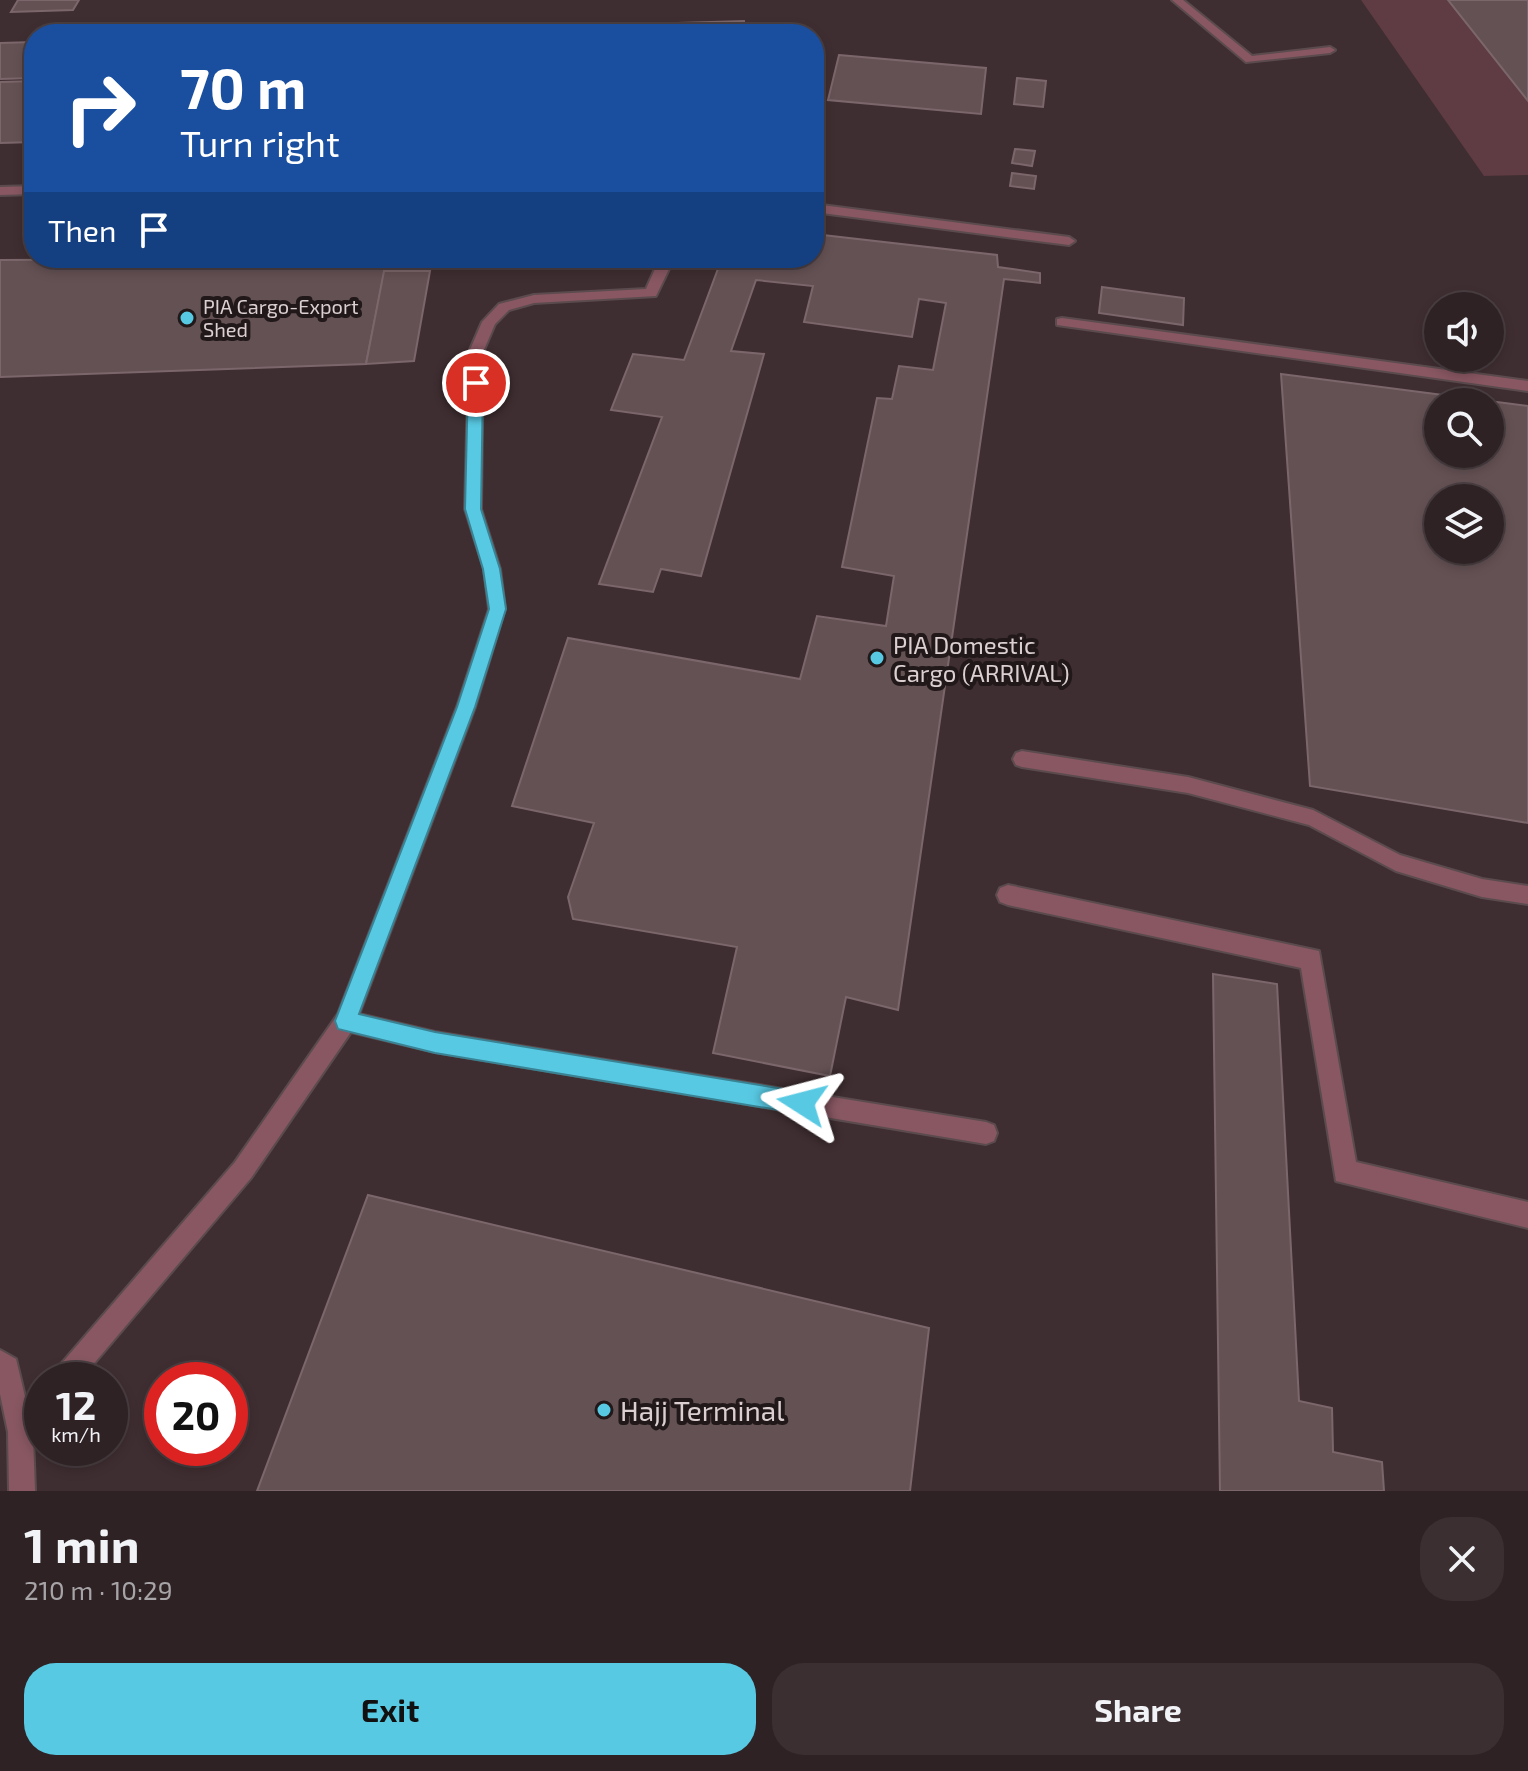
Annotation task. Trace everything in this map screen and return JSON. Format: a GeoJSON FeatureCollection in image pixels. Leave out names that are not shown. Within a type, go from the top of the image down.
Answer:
{"type":"FeatureCollection","features":[{"type":"Feature","properties":{"kind":"street"},"geometry":{"type":"LineString","coordinates":[[1008,895],[1311,959],[1345,1172],[1528,1215]]}},
{"type":"Feature","properties":{"kind":"lane"},"geometry":{"type":"LineString","coordinates":[[1177,0],[1250,60],[1330,50]]}},
{"type":"Feature","properties":{"kind":"lane"},"geometry":{"type":"LineString","coordinates":[[0,191],[24,190]]}},
{"type":"Feature","properties":{"kind":"lane"},"geometry":{"type":"LineString","coordinates":[[824,209],[1069,241]]}},
{"type":"Feature","properties":{"kind":"lane"},"geometry":{"type":"LineString","coordinates":[[79,1362],[243,1170],[346,1021],[466,707],[497,609],[492,569],[473,509],[476,352],[489,322],[504,307],[534,299],[651,293],[662,269]]}},
{"type":"Feature","properties":{"kind":"lane"},"geometry":{"type":"LineString","coordinates":[[1062,322],[1528,386]]}},
{"type":"Feature","properties":{"kind":"lane"},"geometry":{"type":"LineString","coordinates":[[1022,759],[1188,785],[1313,818],[1396,862],[1482,888],[1528,895]]}},
{"type":"Feature","properties":{"kind":"lane"},"geometry":{"type":"LineString","coordinates":[[346,1021],[435,1042],[986,1133]]}},
{"type":"Feature","properties":{"kind":"lane"},"geometry":{"type":"LineString","coordinates":[[0,1362],[7,1368],[20,1432],[22,1491]]}},
{"type":"Feature","properties":{"kind":"lane"},"geometry":{"type":"LineString","coordinates":[[20,1432],[24,1427]]}},
{"type":"Feature","properties":{"kind":"shaded area"},"geometry":{"type":"Polygon","coordinates":[[[1361,0],[1448,0],[1528,101],[1528,175],[1484,176],[1361,0]]]}},
{"type":"Feature","properties":{"kind":"building"},"geometry":{"type":"Polygon","coordinates":[[[18,0],[79,0],[73,10],[11,12],[18,0]]]}},
{"type":"Feature","properties":{"kind":"building"},"geometry":{"type":"Polygon","coordinates":[[[1448,0],[1528,0],[1528,101],[1448,0]]]}},
{"type":"Feature","properties":{"kind":"building"},"geometry":{"type":"Polygon","coordinates":[[[744,21],[744,24],[644,24],[744,21]]]}},
{"type":"Feature","properties":{"kind":"building"},"geometry":{"type":"Polygon","coordinates":[[[24,42],[24,78],[0,79],[0,43],[24,42]]]}},
{"type":"Feature","properties":{"kind":"building"},"geometry":{"type":"Polygon","coordinates":[[[839,55],[986,68],[981,114],[828,100],[839,55]]]}},
{"type":"Feature","properties":{"kind":"building"},"geometry":{"type":"Polygon","coordinates":[[[1017,78],[1046,81],[1043,107],[1014,104],[1017,78]]]}},
{"type":"Feature","properties":{"kind":"building"},"geometry":{"type":"Polygon","coordinates":[[[24,81],[24,142],[0,143],[0,82],[24,81]]]}},
{"type":"Feature","properties":{"kind":"building"},"geometry":{"type":"Polygon","coordinates":[[[1015,149],[1035,151],[1032,166],[1012,163],[1015,149]]]}},
{"type":"Feature","properties":{"kind":"building"},"geometry":{"type":"Polygon","coordinates":[[[1012,173],[1036,176],[1034,189],[1010,186],[1012,173]]]}},
{"type":"Feature","properties":{"kind":"building","name":"PIA Domestic Cargo (ARRIVAL)"},"geometry":{"type":"Polygon","coordinates":[[[824,235],[997,255],[998,267],[1040,273],[1040,283],[1004,279],[898,1010],[846,997],[830,1076],[713,1053],[737,947],[573,919],[568,897],[594,823],[512,806],[568,638],[800,679],[817,616],[886,626],[894,576],[842,567],[877,398],[892,399],[899,366],[933,370],[946,303],[919,299],[912,337],[804,322],[813,286],[756,280],[731,351],[764,354],[701,576],[661,569],[653,592],[599,584],[662,417],[611,410],[633,354],[684,360],[718,268],[824,268],[824,235]]]}},
{"type":"Feature","properties":{"kind":"building","name":"PIA Cargo-Export Shed"},"geometry":{"type":"Polygon","coordinates":[[[0,260],[24,260],[24,268],[385,268],[366,364],[0,377],[0,260]]]}},
{"type":"Feature","properties":{"kind":"building"},"geometry":{"type":"Polygon","coordinates":[[[384,271],[430,271],[414,361],[366,364],[384,271]]]}},
{"type":"Feature","properties":{"kind":"building"},"geometry":{"type":"Polygon","coordinates":[[[1102,287],[1184,298],[1183,325],[1099,313],[1102,287]]]}},
{"type":"Feature","properties":{"kind":"building"},"geometry":{"type":"Polygon","coordinates":[[[1281,374],[1424,393],[1424,468],[1504,468],[1504,403],[1528,406],[1528,823],[1310,786],[1281,374]]]}},
{"type":"Feature","properties":{"kind":"building"},"geometry":{"type":"Polygon","coordinates":[[[1213,974],[1277,984],[1299,1401],[1332,1408],[1333,1452],[1382,1462],[1384,1491],[1220,1491],[1213,974]]]}},
{"type":"Feature","properties":{"kind":"building","name":"Hajj Terminal"},"geometry":{"type":"Polygon","coordinates":[[[368,1195],[929,1328],[910,1491],[257,1491],[368,1195]]]}},
{"type":"Feature","properties":{"kind":"place","name":"PIA Cargo-Export Shed"},"geometry":{"type":"Point","coordinates":[187,318]}},
{"type":"Feature","properties":{"kind":"place","name":"PIA Domestic Cargo (ARRIVAL)"},"geometry":{"type":"Point","coordinates":[877,658]}},
{"type":"Feature","properties":{"kind":"place","name":"Hajj Terminal"},"geometry":{"type":"Point","coordinates":[604,1410]}},
{"type":"Feature","properties":{"kind":"route"},"geometry":{"type":"LineString","coordinates":[[476,383],[473,509],[492,569],[497,609],[466,707],[346,1021],[435,1042],[802,1103]]}}]}
